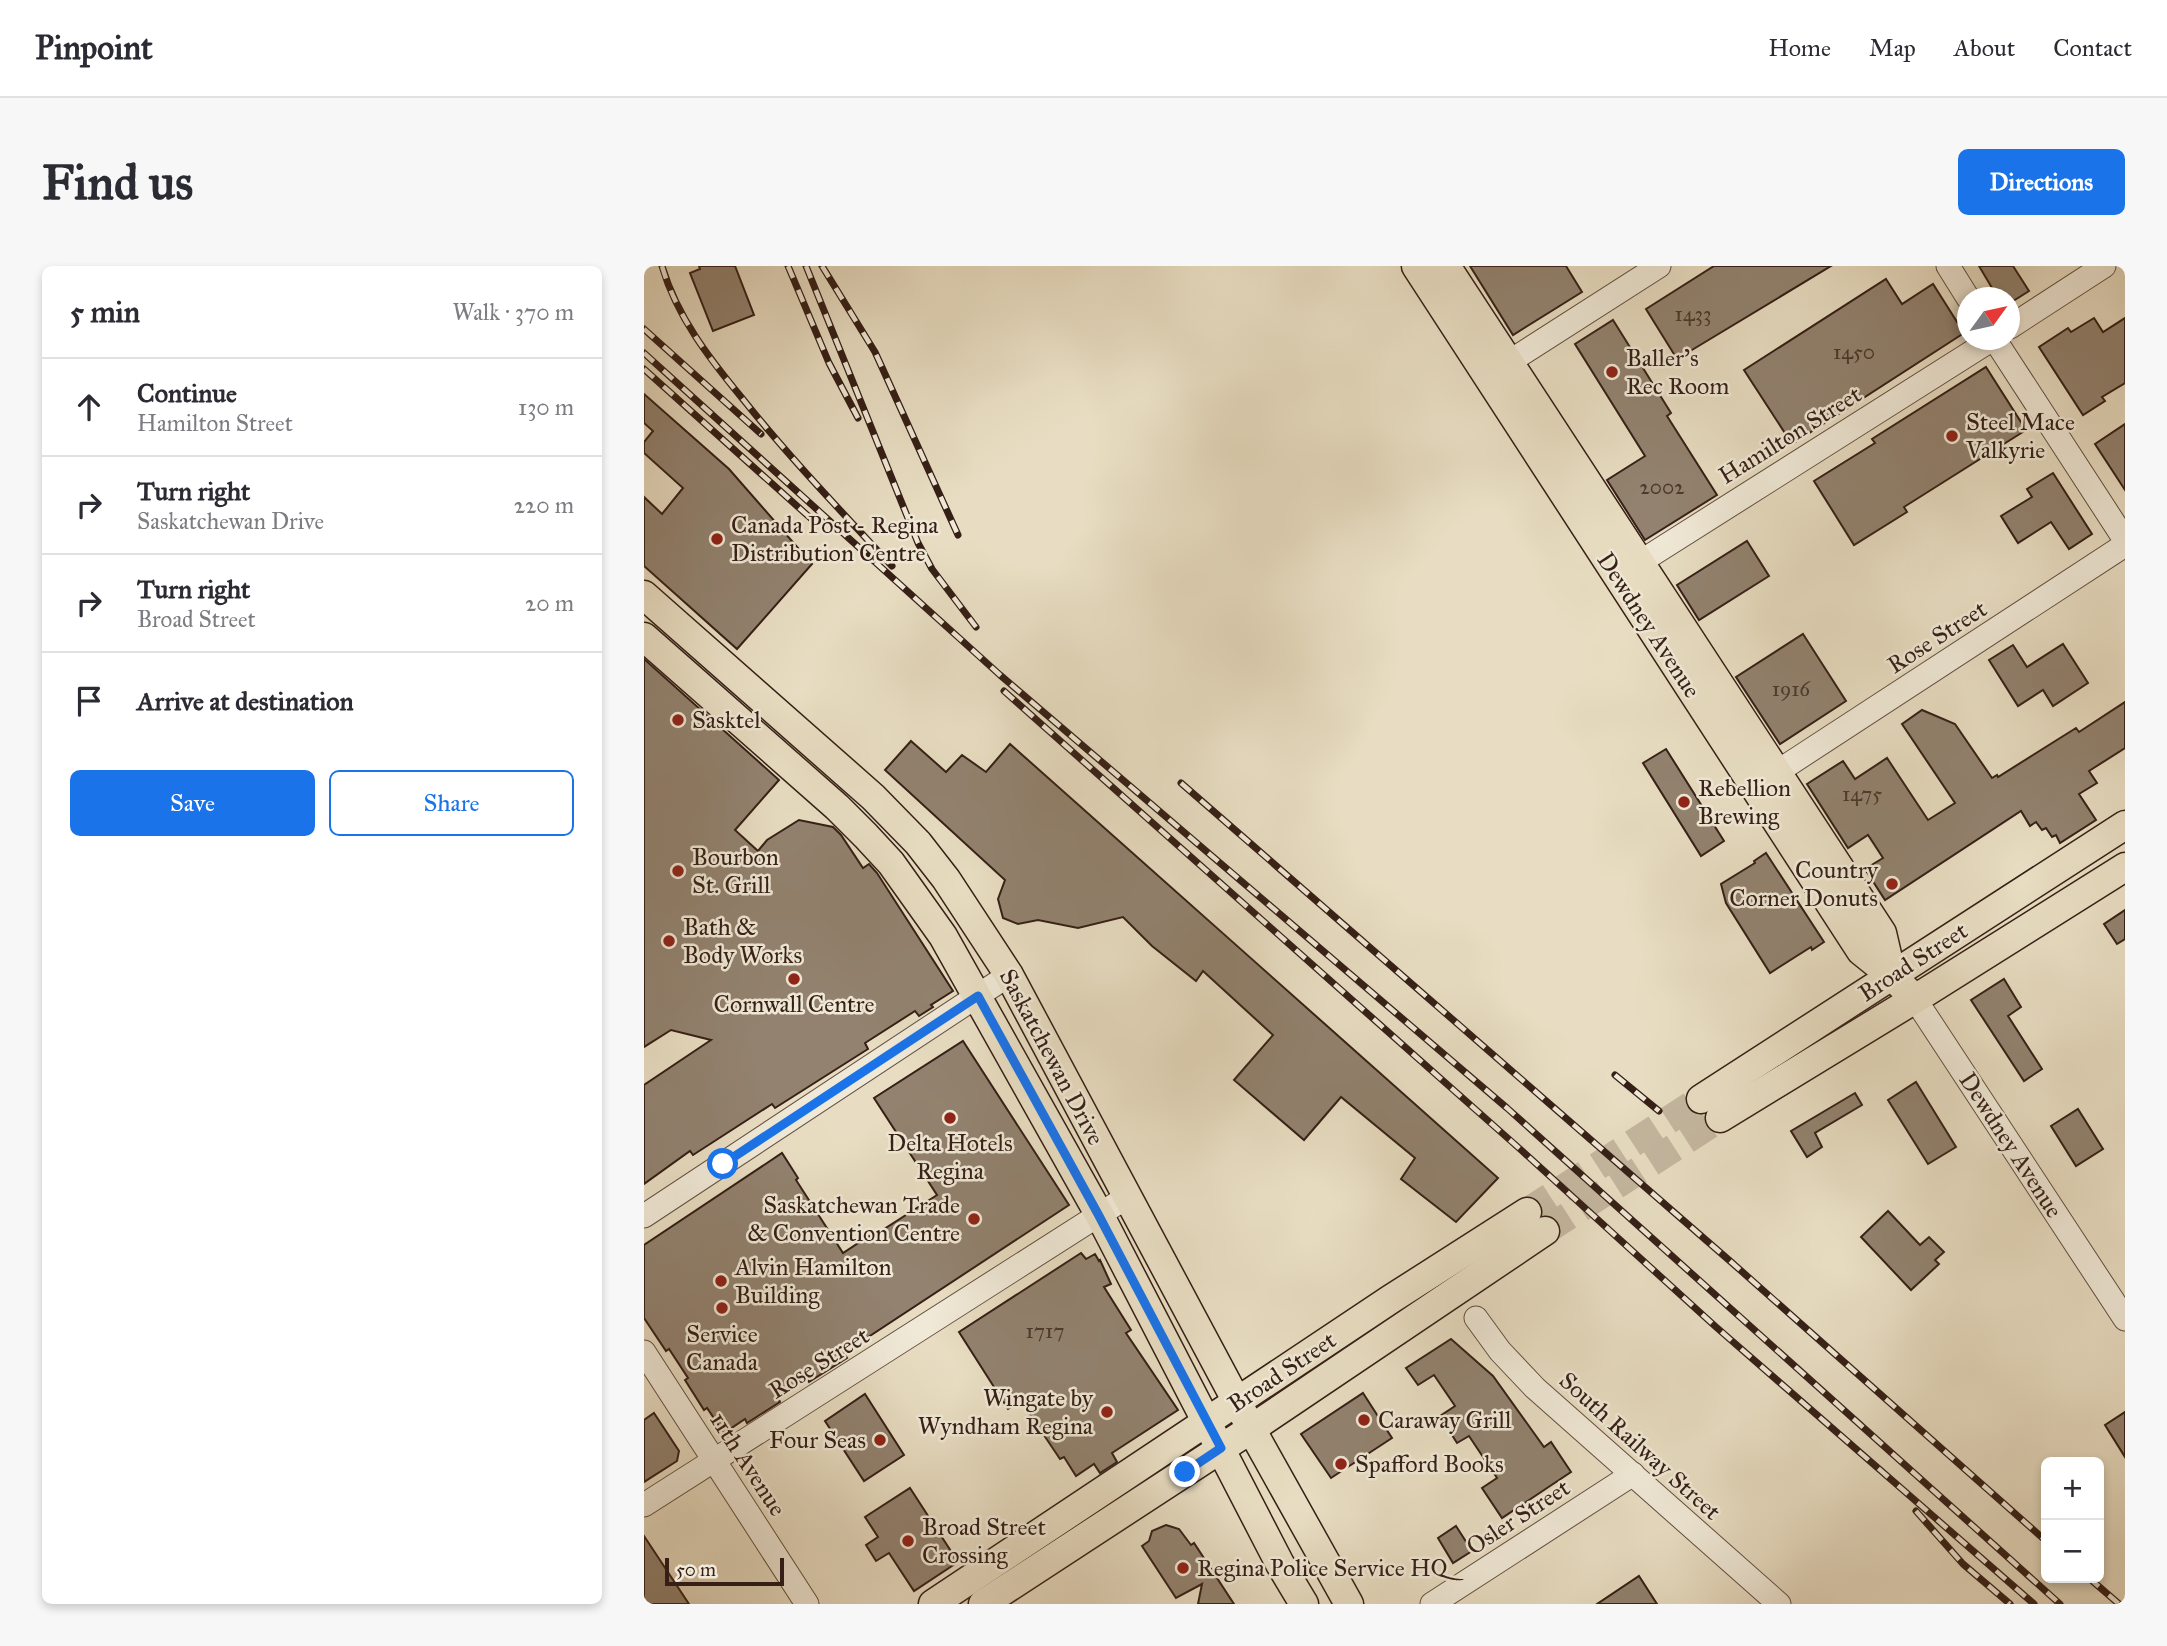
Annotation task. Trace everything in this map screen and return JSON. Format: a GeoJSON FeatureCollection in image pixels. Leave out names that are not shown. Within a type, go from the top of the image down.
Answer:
{"type":"FeatureCollection","features":[{"type":"Feature","properties":{"kind":"main road","name":"Dewdney Avenue"},"geometry":{"type":"LineString","coordinates":[[1416,266],[1629,569],[1777,772],[1882,933],[1892,976]]}},
{"type":"Feature","properties":{"kind":"main road","name":"Dewdney Avenue"},"geometry":{"type":"LineString","coordinates":[[1446,266],[1509,362],[1629,569],[1861,951],[1915,999]]}},
{"type":"Feature","properties":{"kind":"main road","name":"Saskatchewan Drive"},"geometry":{"type":"LineString","coordinates":[[644,595],[897,821],[946,879],[1009,975],[1251,1429],[1349,1604]]}},
{"type":"Feature","properties":{"kind":"main road","name":"Saskatchewan Drive"},"geometry":{"type":"LineString","coordinates":[[644,636],[837,807],[866,836],[918,898],[978,996],[1098,1214],[1280,1564],[1304,1604]]}},
{"type":"Feature","properties":{"kind":"main road","name":"Broad Street"},"geometry":{"type":"LineString","coordinates":[[2125,825],[1892,976],[1710,1109],[1915,999],[2125,867]]}},
{"type":"Feature","properties":{"kind":"main road","name":"Broad Street"},"geometry":{"type":"LineString","coordinates":[[933,1604],[1237,1401],[1536,1222],[1251,1429],[983,1604]]}},
{"type":"Feature","properties":{"kind":"street"},"geometry":{"type":"LineString","coordinates":[[1509,362],[1659,266]]}},
{"type":"Feature","properties":{"kind":"street"},"geometry":{"type":"LineString","coordinates":[[1948,266],[1961,287]]}},
{"type":"Feature","properties":{"kind":"street"},"geometry":{"type":"LineString","coordinates":[[2020,321],[2104,266]]}},
{"type":"Feature","properties":{"kind":"street","name":"Hamilton Street"},"geometry":{"type":"LineString","coordinates":[[1629,569],[1977,350]]}},
{"type":"Feature","properties":{"kind":"street"},"geometry":{"type":"LineString","coordinates":[[2000,350],[2125,543]]}},
{"type":"Feature","properties":{"kind":"street","name":"Rose Street"},"geometry":{"type":"LineString","coordinates":[[1777,772],[2125,543]]}},
{"type":"Feature","properties":{"kind":"street"},"geometry":{"type":"LineString","coordinates":[[644,1216],[1009,975]]}},
{"type":"Feature","properties":{"kind":"street","name":"Dewdney Avenue"},"geometry":{"type":"LineString","coordinates":[[1915,999],[2125,1319]]}},
{"type":"Feature","properties":{"kind":"street","name":"Rose Street"},"geometry":{"type":"LineString","coordinates":[[644,1505],[1127,1197]]}},
{"type":"Feature","properties":{"kind":"street","name":"South Railway Street"},"geometry":{"type":"LineString","coordinates":[[1476,1318],[1500,1351],[1535,1388],[1779,1604]]}},
{"type":"Feature","properties":{"kind":"street","name":"11th Avenue"},"geometry":{"type":"LineString","coordinates":[[644,1352],[807,1604]]}},
{"type":"Feature","properties":{"kind":"street","name":"Osler Street"},"geometry":{"type":"LineString","coordinates":[[1432,1604],[1633,1474]]}},
{"type":"Feature","properties":{"kind":"building"},"geometry":{"type":"Polygon","coordinates":[[[699,266],[735,266],[754,315],[713,331],[690,273],[700,269],[699,266]]]}},
{"type":"Feature","properties":{"kind":"building"},"geometry":{"type":"Polygon","coordinates":[[[1470,266],[1566,266],[1582,292],[1513,335],[1470,266]]]}},
{"type":"Feature","properties":{"kind":"building"},"geometry":{"type":"Polygon","coordinates":[[[1714,266],[1831,266],[1677,359],[1646,309],[1714,266]]]}},
{"type":"Feature","properties":{"kind":"building"},"geometry":{"type":"Polygon","coordinates":[[[1979,266],[2013,266],[2029,291],[2020,297],[2020,287],[1991,287],[1979,266]]]}},
{"type":"Feature","properties":{"kind":"building"},"geometry":{"type":"Polygon","coordinates":[[[1886,279],[1902,304],[1933,284],[1957,322],[1957,338],[1792,444],[1744,370],[1886,279]]]}},
{"type":"Feature","properties":{"kind":"building"},"geometry":{"type":"Polygon","coordinates":[[[2094,318],[2103,332],[2125,318],[2125,383],[2102,397],[2105,401],[2083,415],[2039,347],[2068,328],[2071,332],[2094,318]]]}},
{"type":"Feature","properties":{"kind":"building"},"geometry":{"type":"Polygon","coordinates":[[[1613,320],[1671,413],[1667,416],[1717,495],[1645,540],[1607,480],[1645,456],[1575,344],[1613,320]]]}},
{"type":"Feature","properties":{"kind":"building"},"geometry":{"type":"Polygon","coordinates":[[[1986,367],[2026,430],[1904,507],[1907,512],[1854,545],[1814,481],[1875,443],[1872,439],[1986,367]]]}},
{"type":"Feature","properties":{"kind":"building","name":"Canada Post - Regina Distribution Centre"},"geometry":{"type":"Polygon","coordinates":[[[644,394],[729,469],[812,564],[737,649],[644,566],[644,497],[662,514],[683,488],[644,453],[644,442],[653,431],[644,423],[644,394]]]}},
{"type":"Feature","properties":{"kind":"building"},"geometry":{"type":"Polygon","coordinates":[[[2125,424],[2125,490],[2095,444],[2125,424]]]}},
{"type":"Feature","properties":{"kind":"building"},"geometry":{"type":"Polygon","coordinates":[[[2053,473],[2092,534],[2069,549],[2051,522],[2018,543],[2001,516],[2032,497],[2027,489],[2053,473]]]}},
{"type":"Feature","properties":{"kind":"building"},"geometry":{"type":"Polygon","coordinates":[[[1747,541],[1769,576],[1699,620],[1677,585],[1747,541]]]}},
{"type":"Feature","properties":{"kind":"building"},"geometry":{"type":"Polygon","coordinates":[[[1803,634],[1846,701],[1780,744],[1736,677],[1803,634]]]}},
{"type":"Feature","properties":{"kind":"building"},"geometry":{"type":"Polygon","coordinates":[[[2063,644],[2088,683],[2053,706],[2043,690],[2018,706],[1989,660],[2013,645],[2027,667],[2063,644]]]}},
{"type":"Feature","properties":{"kind":"building","name":"Cornwall Centre"},"geometry":{"type":"Polygon","coordinates":[[[644,659],[779,780],[735,830],[758,851],[767,840],[799,820],[833,827],[863,868],[869,864],[877,873],[953,991],[919,1016],[915,1011],[865,1043],[868,1049],[775,1108],[772,1104],[693,1155],[690,1151],[644,1184],[644,1085],[711,1040],[671,1030],[644,1047],[644,659]]]}},
{"type":"Feature","properties":{"kind":"building"},"geometry":{"type":"Polygon","coordinates":[[[2125,702],[2125,748],[2089,771],[2097,783],[2079,794],[2096,820],[2060,843],[2056,835],[2052,837],[2046,828],[2042,830],[2036,822],[2030,826],[2021,811],[1885,900],[1865,869],[1883,858],[1868,835],[1848,848],[1807,784],[1843,761],[1855,779],[1887,758],[1928,820],[1955,803],[1902,724],[1922,710],[1955,724],[1992,778],[1997,775],[1998,777],[2076,728],[2079,732],[2125,702]]]}},
{"type":"Feature","properties":{"kind":"building"},"geometry":{"type":"Polygon","coordinates":[[[911,741],[946,772],[962,755],[986,772],[1010,744],[1498,1178],[1456,1222],[1401,1179],[1415,1158],[1341,1097],[1304,1140],[1234,1080],[1273,1035],[1203,971],[1196,981],[1152,946],[1123,917],[1078,928],[1038,920],[1018,924],[1003,918],[998,899],[1005,880],[885,770],[911,741]]]}},
{"type":"Feature","properties":{"kind":"building","name":"Rebellion Brewing"},"geometry":{"type":"Polygon","coordinates":[[[1666,749],[1724,841],[1701,856],[1643,763],[1666,749]]]}},
{"type":"Feature","properties":{"kind":"building"},"geometry":{"type":"Polygon","coordinates":[[[1766,853],[1824,942],[1812,950],[1811,947],[1770,973],[1726,903],[1721,884],[1766,853]]]}},
{"type":"Feature","properties":{"kind":"building"},"geometry":{"type":"Polygon","coordinates":[[[2125,910],[2125,939],[2117,944],[2104,924],[2125,910]]]}},
{"type":"Feature","properties":{"kind":"building"},"geometry":{"type":"Polygon","coordinates":[[[2004,979],[2021,1007],[2008,1016],[2042,1069],[2024,1081],[1971,1000],[2004,979]]]}},
{"type":"Feature","properties":{"kind":"building"},"geometry":{"type":"Polygon","coordinates":[[[963,1041],[1069,1205],[844,1353],[847,1358],[809,1382],[807,1379],[778,1398],[780,1402],[747,1423],[745,1419],[724,1433],[707,1408],[704,1410],[685,1380],[688,1378],[644,1318],[644,1245],[782,1153],[798,1178],[796,1180],[843,1253],[869,1236],[870,1238],[937,1195],[874,1098],[963,1041]]]}},
{"type":"Feature","properties":{"kind":"building"},"geometry":{"type":"Polygon","coordinates":[[[1916,1082],[1956,1147],[1928,1164],[1888,1100],[1916,1082]]]}},
{"type":"Feature","properties":{"kind":"building"},"geometry":{"type":"Polygon","coordinates":[[[1855,1093],[1862,1105],[1815,1133],[1822,1147],[1807,1157],[1791,1131],[1855,1093]]]}},
{"type":"Feature","properties":{"kind":"building"},"geometry":{"type":"Polygon","coordinates":[[[2078,1109],[2103,1149],[2076,1166],[2051,1126],[2078,1109]]]}},
{"type":"Feature","properties":{"kind":"building"},"geometry":{"type":"Polygon","coordinates":[[[1888,1211],[1920,1245],[1929,1237],[1944,1252],[1935,1260],[1939,1264],[1911,1290],[1861,1237],[1888,1211]]]}},
{"type":"Feature","properties":{"kind":"building"},"geometry":{"type":"Polygon","coordinates":[[[1081,1253],[1086,1259],[1095,1254],[1100,1260],[1111,1284],[1104,1287],[1131,1330],[1126,1333],[1178,1410],[1112,1453],[1117,1462],[1100,1473],[1094,1464],[1076,1476],[1064,1457],[1060,1459],[1021,1401],[1008,1409],[959,1332],[1081,1253]]]}},
{"type":"Feature","properties":{"kind":"building"},"geometry":{"type":"Polygon","coordinates":[[[1451,1339],[1493,1376],[1544,1447],[1551,1442],[1571,1472],[1502,1518],[1482,1488],[1497,1478],[1469,1436],[1457,1443],[1440,1416],[1455,1406],[1434,1375],[1418,1385],[1406,1368],[1451,1339]]]}},
{"type":"Feature","properties":{"kind":"building"},"geometry":{"type":"Polygon","coordinates":[[[1363,1393],[1392,1438],[1331,1478],[1301,1434],[1363,1393]]]}},
{"type":"Feature","properties":{"kind":"building"},"geometry":{"type":"Polygon","coordinates":[[[865,1394],[904,1455],[864,1481],[825,1421],[865,1394]]]}},
{"type":"Feature","properties":{"kind":"building"},"geometry":{"type":"Polygon","coordinates":[[[2125,1412],[2125,1457],[2105,1425],[2125,1412]]]}},
{"type":"Feature","properties":{"kind":"building"},"geometry":{"type":"Polygon","coordinates":[[[654,1413],[679,1451],[677,1461],[644,1482],[644,1420],[654,1413]]]}},
{"type":"Feature","properties":{"kind":"building","name":"Broad Street Crossing"},"geometry":{"type":"Polygon","coordinates":[[[910,1488],[958,1562],[914,1591],[889,1553],[876,1561],[866,1545],[878,1537],[865,1517],[910,1488]]]}},
{"type":"Feature","properties":{"kind":"building","name":"Regina Police Service HQ"},"geometry":{"type":"Polygon","coordinates":[[[1166,1525],[1179,1529],[1191,1545],[1194,1543],[1234,1604],[1198,1604],[1202,1584],[1176,1598],[1142,1546],[1149,1541],[1152,1531],[1166,1525]]]}},
{"type":"Feature","properties":{"kind":"building"},"geometry":{"type":"Polygon","coordinates":[[[1456,1526],[1472,1551],[1453,1563],[1438,1538],[1456,1526]]]}},
{"type":"Feature","properties":{"kind":"building"},"geometry":{"type":"Polygon","coordinates":[[[644,1536],[689,1604],[644,1604],[644,1536]]]}},
{"type":"Feature","properties":{"kind":"building"},"geometry":{"type":"Polygon","coordinates":[[[1639,1576],[1657,1604],[1597,1604],[1639,1576]]]}},
{"type":"Feature","properties":{"kind":"tunnel"},"geometry":{"type":"LineString","coordinates":[[1527,1212],[1701,1099]]}},
{"type":"Feature","properties":{"kind":"tunnel"},"geometry":{"type":"LineString","coordinates":[[1545,1231],[1720,1118]]}},
{"type":"Feature","properties":{"kind":"railway"},"geometry":{"type":"LineString","coordinates":[[662,266],[685,320],[718,368],[797,463],[892,566]]}},
{"type":"Feature","properties":{"kind":"railway"},"geometry":{"type":"LineString","coordinates":[[788,266],[829,363],[858,418]]}},
{"type":"Feature","properties":{"kind":"railway"},"geometry":{"type":"LineString","coordinates":[[806,266],[918,543],[932,569],[976,627]]}},
{"type":"Feature","properties":{"kind":"railway"},"geometry":{"type":"LineString","coordinates":[[822,266],[875,352],[958,535]]}},
{"type":"Feature","properties":{"kind":"railway"},"geometry":{"type":"LineString","coordinates":[[644,329],[761,434]]}},
{"type":"Feature","properties":{"kind":"railway"},"geometry":{"type":"LineString","coordinates":[[644,353],[1000,675],[1507,1108],[2060,1604]]}},
{"type":"Feature","properties":{"kind":"railway"},"geometry":{"type":"LineString","coordinates":[[644,369],[816,523]]}},
{"type":"Feature","properties":{"kind":"railway"},"geometry":{"type":"LineString","coordinates":[[1004,691],[1520,1149],[1716,1327],[2034,1604]]}},
{"type":"Feature","properties":{"kind":"railway"},"geometry":{"type":"LineString","coordinates":[[1181,783],[1730,1261],[2041,1537]]}},
{"type":"Feature","properties":{"kind":"railway"},"geometry":{"type":"LineString","coordinates":[[1615,1075],[1659,1111]]}},
{"type":"Feature","properties":{"kind":"railway"},"geometry":{"type":"LineString","coordinates":[[1916,1511],[1963,1564],[2010,1604]]}},
{"type":"Feature","properties":{"kind":"railway"},"geometry":{"type":"LineString","coordinates":[[2095,1583],[2119,1604]]}},
{"type":"Feature","properties":{"kind":"place","name":"Baller's Rec Room"},"geometry":{"type":"Point","coordinates":[1612,372]}},
{"type":"Feature","properties":{"kind":"place","name":"Steel Mace Valkyrie"},"geometry":{"type":"Point","coordinates":[1952,436]}},
{"type":"Feature","properties":{"kind":"place","name":"Canada Post - Regina Distribution Centre"},"geometry":{"type":"Point","coordinates":[717,539]}},
{"type":"Feature","properties":{"kind":"place","name":"Sasktel"},"geometry":{"type":"Point","coordinates":[678,720]}},
{"type":"Feature","properties":{"kind":"place","name":"Rebellion Brewing"},"geometry":{"type":"Point","coordinates":[1684,802]}},
{"type":"Feature","properties":{"kind":"place","name":"Bourbon St. Grill"},"geometry":{"type":"Point","coordinates":[678,871]}},
{"type":"Feature","properties":{"kind":"place","name":"Country Corner Donuts"},"geometry":{"type":"Point","coordinates":[1892,884]}},
{"type":"Feature","properties":{"kind":"place","name":"Bath & Body Works"},"geometry":{"type":"Point","coordinates":[669,941]}},
{"type":"Feature","properties":{"kind":"place","name":"Cornwall Centre"},"geometry":{"type":"Point","coordinates":[794,979]}},
{"type":"Feature","properties":{"kind":"place","name":"Delta Hotels Regina"},"geometry":{"type":"Point","coordinates":[950,1118]}},
{"type":"Feature","properties":{"kind":"place","name":"Saskatchewan Trade & Convention Centre"},"geometry":{"type":"Point","coordinates":[974,1219]}},
{"type":"Feature","properties":{"kind":"place","name":"Alvin Hamilton Building"},"geometry":{"type":"Point","coordinates":[721,1281]}},
{"type":"Feature","properties":{"kind":"place","name":"Service Canada"},"geometry":{"type":"Point","coordinates":[722,1308]}},
{"type":"Feature","properties":{"kind":"place","name":"Wingate by Wyndham Regina"},"geometry":{"type":"Point","coordinates":[1107,1412]}},
{"type":"Feature","properties":{"kind":"place","name":"Caraway Grill"},"geometry":{"type":"Point","coordinates":[1364,1420]}},
{"type":"Feature","properties":{"kind":"place","name":"Four Seas"},"geometry":{"type":"Point","coordinates":[880,1440]}},
{"type":"Feature","properties":{"kind":"place","name":"Spafford Books"},"geometry":{"type":"Point","coordinates":[1341,1464]}},
{"type":"Feature","properties":{"kind":"place","name":"Broad Street Crossing"},"geometry":{"type":"Point","coordinates":[908,1541]}},
{"type":"Feature","properties":{"kind":"place","name":"Regina Police Service HQ"},"geometry":{"type":"Point","coordinates":[1183,1568]}},
{"type":"Feature","properties":{"kind":"route"},"geometry":{"type":"LineString","coordinates":[[723,1164],[978,996],[1098,1214],[1221,1448],[1185,1472]]}}]}
